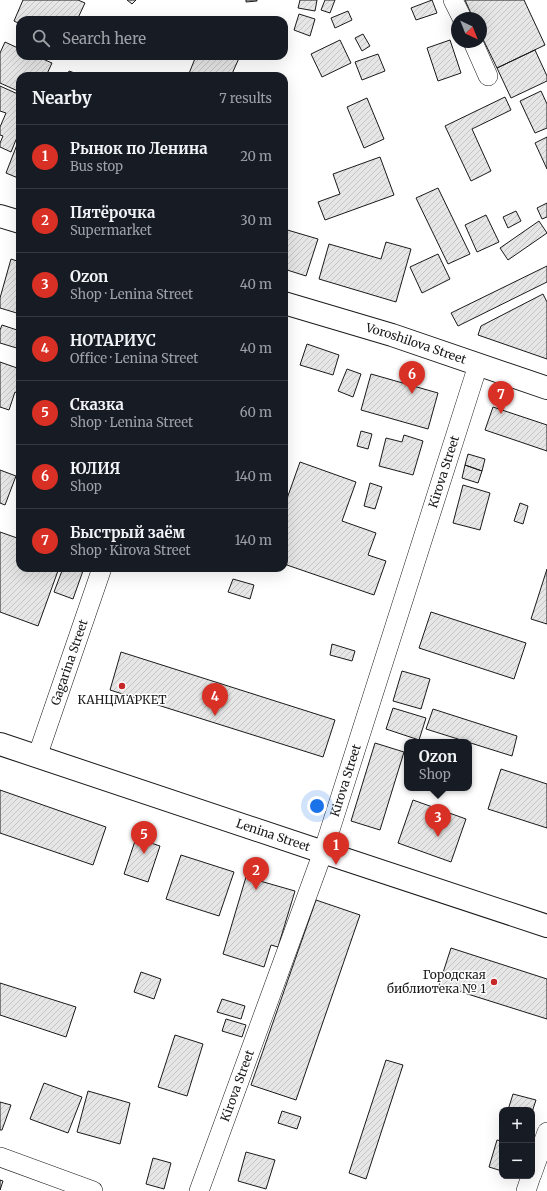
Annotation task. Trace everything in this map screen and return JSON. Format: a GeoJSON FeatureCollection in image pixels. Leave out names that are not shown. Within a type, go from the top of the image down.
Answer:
{"type":"FeatureCollection","features":[{"type":"Feature","properties":{"kind":"main road"},"geometry":{"type":"LineString","coordinates":[[0,216],[16,221]]}},
{"type":"Feature","properties":{"kind":"main road","name":"Voroshilova Street"},"geometry":{"type":"LineString","coordinates":[[288,304],[392,335],[547,388]]}},
{"type":"Feature","properties":{"kind":"main road","name":"Lenina Street"},"geometry":{"type":"LineString","coordinates":[[0,744],[547,926]]}},
{"type":"Feature","properties":{"kind":"street"},"geometry":{"type":"LineString","coordinates":[[453,0],[459,12]]}},
{"type":"Feature","properties":{"kind":"street"},"geometry":{"type":"LineString","coordinates":[[476,48],[488,76]]}},
{"type":"Feature","properties":{"kind":"street","name":"Kirova Street"},"geometry":{"type":"LineString","coordinates":[[199,1191],[323,852],[478,365]]}},
{"type":"Feature","properties":{"kind":"street","name":"Gagarina Street"},"geometry":{"type":"LineString","coordinates":[[37,756],[101,572]]}},
{"type":"Feature","properties":{"kind":"street"},"geometry":{"type":"LineString","coordinates":[[535,1166],[547,1132]]}},
{"type":"Feature","properties":{"kind":"street"},"geometry":{"type":"LineString","coordinates":[[0,1157],[93,1191]]}},
{"type":"Feature","properties":{"kind":"street"},"geometry":{"type":"LineString","coordinates":[[526,1191],[530,1179]]}},
{"type":"Feature","properties":{"kind":"building"},"geometry":{"type":"Polygon","coordinates":[[[23,0],[78,0],[85,3],[79,16],[16,16],[23,0]]]}},
{"type":"Feature","properties":{"kind":"building"},"geometry":{"type":"Polygon","coordinates":[[[127,0],[136,0],[132,4],[127,0]]]}},
{"type":"Feature","properties":{"kind":"building"},"geometry":{"type":"Polygon","coordinates":[[[246,0],[257,0],[257,1],[246,2],[246,0]]]}},
{"type":"Feature","properties":{"kind":"building"},"geometry":{"type":"Polygon","coordinates":[[[300,0],[317,0],[315,11],[298,8],[300,0]]]}},
{"type":"Feature","properties":{"kind":"building"},"geometry":{"type":"Polygon","coordinates":[[[325,0],[335,0],[330,13],[321,10],[325,0]]]}},
{"type":"Feature","properties":{"kind":"building"},"geometry":{"type":"Polygon","coordinates":[[[432,0],[437,13],[416,20],[411,8],[432,0]]]}},
{"type":"Feature","properties":{"kind":"building"},"geometry":{"type":"Polygon","coordinates":[[[465,0],[524,0],[545,45],[497,68],[487,47],[487,12],[470,12],[465,0]]]}},
{"type":"Feature","properties":{"kind":"building"},"geometry":{"type":"Polygon","coordinates":[[[348,11],[352,20],[335,28],[331,18],[348,11]]]}},
{"type":"Feature","properties":{"kind":"building"},"geometry":{"type":"Polygon","coordinates":[[[299,14],[315,19],[310,36],[294,30],[299,14]]]}},
{"type":"Feature","properties":{"kind":"building"},"geometry":{"type":"Polygon","coordinates":[[[363,34],[370,46],[362,51],[355,38],[363,34]]]}},
{"type":"Feature","properties":{"kind":"building"},"geometry":{"type":"Polygon","coordinates":[[[340,40],[351,63],[322,77],[311,54],[340,40]]]}},
{"type":"Feature","properties":{"kind":"building"},"geometry":{"type":"Polygon","coordinates":[[[450,40],[451,48],[453,48],[461,73],[438,81],[427,48],[450,40]]]}},
{"type":"Feature","properties":{"kind":"building"},"geometry":{"type":"Polygon","coordinates":[[[5,42],[16,47],[16,60],[45,60],[52,63],[48,72],[16,72],[16,90],[0,83],[0,53],[5,42]]]}},
{"type":"Feature","properties":{"kind":"building"},"geometry":{"type":"Polygon","coordinates":[[[535,50],[547,76],[547,81],[511,98],[497,68],[535,50]]]}},
{"type":"Feature","properties":{"kind":"building"},"geometry":{"type":"Polygon","coordinates":[[[378,54],[385,71],[362,80],[355,62],[378,54]]]}},
{"type":"Feature","properties":{"kind":"building"},"geometry":{"type":"Polygon","coordinates":[[[194,60],[238,60],[233,72],[190,72],[194,60]]]}},
{"type":"Feature","properties":{"kind":"building"},"geometry":{"type":"Polygon","coordinates":[[[0,86],[16,93],[16,140],[11,152],[0,147],[3,136],[0,135],[0,127],[6,113],[0,111],[0,86]]]}},
{"type":"Feature","properties":{"kind":"building"},"geometry":{"type":"Polygon","coordinates":[[[541,91],[547,104],[547,128],[535,133],[520,101],[541,91]]]}},
{"type":"Feature","properties":{"kind":"building"},"geometry":{"type":"Polygon","coordinates":[[[505,97],[511,110],[472,129],[491,171],[471,181],[445,126],[505,97]]]}},
{"type":"Feature","properties":{"kind":"building"},"geometry":{"type":"Polygon","coordinates":[[[367,98],[384,139],[364,148],[347,107],[367,98]]]}},
{"type":"Feature","properties":{"kind":"building"},"geometry":{"type":"Polygon","coordinates":[[[547,137],[547,169],[535,143],[547,137]]]}},
{"type":"Feature","properties":{"kind":"building"},"geometry":{"type":"Polygon","coordinates":[[[16,147],[16,177],[6,173],[16,147]]]}},
{"type":"Feature","properties":{"kind":"building"},"geometry":{"type":"Polygon","coordinates":[[[380,157],[394,195],[325,220],[318,202],[340,194],[333,174],[380,157]]]}},
{"type":"Feature","properties":{"kind":"building"},"geometry":{"type":"Polygon","coordinates":[[[438,188],[470,254],[448,264],[416,198],[438,188]]]}},
{"type":"Feature","properties":{"kind":"building"},"geometry":{"type":"Polygon","coordinates":[[[547,203],[547,217],[542,219],[537,208],[547,203]]]}},
{"type":"Feature","properties":{"kind":"building"},"geometry":{"type":"Polygon","coordinates":[[[516,211],[521,221],[508,228],[503,217],[516,211]]]}},
{"type":"Feature","properties":{"kind":"building"},"geometry":{"type":"Polygon","coordinates":[[[486,215],[499,242],[477,252],[465,225],[486,215]]]}},
{"type":"Feature","properties":{"kind":"building"},"geometry":{"type":"Polygon","coordinates":[[[539,221],[547,233],[508,260],[500,248],[539,221]]]}},
{"type":"Feature","properties":{"kind":"building"},"geometry":{"type":"Polygon","coordinates":[[[288,230],[318,239],[306,276],[288,270],[288,230]]]}},
{"type":"Feature","properties":{"kind":"building"},"geometry":{"type":"Polygon","coordinates":[[[386,242],[411,249],[396,302],[319,279],[329,244],[381,259],[386,242]]]}},
{"type":"Feature","properties":{"kind":"building"},"geometry":{"type":"Polygon","coordinates":[[[438,254],[450,279],[422,293],[410,267],[438,254]]]}},
{"type":"Feature","properties":{"kind":"building"},"geometry":{"type":"Polygon","coordinates":[[[11,259],[16,261],[16,313],[0,308],[0,298],[11,259]]]}},
{"type":"Feature","properties":{"kind":"building"},"geometry":{"type":"Polygon","coordinates":[[[547,266],[547,282],[458,326],[451,313],[547,266]]]}},
{"type":"Feature","properties":{"kind":"building"},"geometry":{"type":"Polygon","coordinates":[[[543,294],[547,302],[547,359],[478,335],[481,326],[543,294]]]}},
{"type":"Feature","properties":{"kind":"building"},"geometry":{"type":"Polygon","coordinates":[[[2,325],[16,330],[16,348],[0,343],[0,330],[2,325]]]}},
{"type":"Feature","properties":{"kind":"building"},"geometry":{"type":"Polygon","coordinates":[[[307,344],[339,355],[333,375],[300,365],[307,344]]]}},
{"type":"Feature","properties":{"kind":"building"},"geometry":{"type":"Polygon","coordinates":[[[0,362],[16,368],[16,392],[9,410],[0,407],[0,362]]]}},
{"type":"Feature","properties":{"kind":"building"},"geometry":{"type":"Polygon","coordinates":[[[347,369],[361,374],[353,397],[338,391],[347,369]]]}},
{"type":"Feature","properties":{"kind":"building"},"geometry":{"type":"Polygon","coordinates":[[[371,374],[438,393],[428,429],[361,410],[371,374]]]}},
{"type":"Feature","properties":{"kind":"building"},"geometry":{"type":"Polygon","coordinates":[[[493,407],[547,425],[547,451],[485,430],[493,407]]]}},
{"type":"Feature","properties":{"kind":"building"},"geometry":{"type":"Polygon","coordinates":[[[361,431],[372,434],[368,449],[357,446],[361,431]]]}},
{"type":"Feature","properties":{"kind":"building"},"geometry":{"type":"Polygon","coordinates":[[[404,435],[423,441],[413,475],[379,466],[386,438],[402,442],[404,435]]]}},
{"type":"Feature","properties":{"kind":"building"},"geometry":{"type":"Polygon","coordinates":[[[468,454],[485,459],[482,471],[465,465],[468,454]]]}},
{"type":"Feature","properties":{"kind":"building"},"geometry":{"type":"Polygon","coordinates":[[[300,462],[356,482],[342,521],[376,533],[368,555],[386,561],[374,595],[288,565],[288,496],[300,462]]]}},
{"type":"Feature","properties":{"kind":"building"},"geometry":{"type":"Polygon","coordinates":[[[465,465],[482,471],[478,483],[462,478],[465,465]]]}},
{"type":"Feature","properties":{"kind":"building"},"geometry":{"type":"Polygon","coordinates":[[[0,470],[16,476],[5,505],[0,503],[0,470]]]}},
{"type":"Feature","properties":{"kind":"building"},"geometry":{"type":"Polygon","coordinates":[[[370,483],[382,487],[375,509],[364,506],[370,483]]]}},
{"type":"Feature","properties":{"kind":"building"},"geometry":{"type":"Polygon","coordinates":[[[463,485],[490,493],[480,530],[453,523],[463,485]]]}},
{"type":"Feature","properties":{"kind":"building"},"geometry":{"type":"Polygon","coordinates":[[[520,503],[528,506],[523,524],[514,521],[520,503]]]}},
{"type":"Feature","properties":{"kind":"building"},"geometry":{"type":"Polygon","coordinates":[[[0,532],[16,538],[16,572],[58,572],[38,626],[0,612],[0,532]]]}},
{"type":"Feature","properties":{"kind":"building"},"geometry":{"type":"Polygon","coordinates":[[[547,569],[547,624],[531,619],[547,569]]]}},
{"type":"Feature","properties":{"kind":"building"},"geometry":{"type":"Polygon","coordinates":[[[62,572],[83,572],[73,599],[54,592],[62,572]]]}},
{"type":"Feature","properties":{"kind":"building"},"geometry":{"type":"Polygon","coordinates":[[[233,579],[254,585],[250,599],[228,592],[233,579]]]}},
{"type":"Feature","properties":{"kind":"building"},"geometry":{"type":"Polygon","coordinates":[[[431,612],[526,643],[514,679],[419,648],[431,612]]]}},
{"type":"Feature","properties":{"kind":"building"},"geometry":{"type":"Polygon","coordinates":[[[332,644],[355,651],[352,661],[330,655],[332,644]]]}},
{"type":"Feature","properties":{"kind":"building"},"geometry":{"type":"Polygon","coordinates":[[[121,652],[335,720],[323,757],[110,690],[121,652]]]}},
{"type":"Feature","properties":{"kind":"building"},"geometry":{"type":"Polygon","coordinates":[[[402,671],[430,679],[421,709],[393,701],[402,671]]]}},
{"type":"Feature","properties":{"kind":"building"},"geometry":{"type":"Polygon","coordinates":[[[393,708],[426,718],[419,739],[386,729],[393,708]]]}},
{"type":"Feature","properties":{"kind":"building"},"geometry":{"type":"Polygon","coordinates":[[[433,709],[517,736],[512,756],[472,743],[472,739],[458,739],[426,729],[433,709]]]}},
{"type":"Feature","properties":{"kind":"building"},"geometry":{"type":"Polygon","coordinates":[[[375,743],[404,752],[380,830],[351,821],[375,743]]]}},
{"type":"Feature","properties":{"kind":"building"},"geometry":{"type":"Polygon","coordinates":[[[501,769],[547,784],[547,828],[488,809],[501,769]]]}},
{"type":"Feature","properties":{"kind":"building"},"geometry":{"type":"Polygon","coordinates":[[[0,790],[106,827],[93,865],[0,833],[0,790]]]}},
{"type":"Feature","properties":{"kind":"building"},"geometry":{"type":"Polygon","coordinates":[[[413,800],[466,819],[451,862],[398,843],[413,800]]]}},
{"type":"Feature","properties":{"kind":"building"},"geometry":{"type":"Polygon","coordinates":[[[136,838],[160,846],[148,882],[124,874],[136,838]]]}},
{"type":"Feature","properties":{"kind":"building"},"geometry":{"type":"Polygon","coordinates":[[[181,855],[234,872],[219,916],[166,899],[181,855]]]}},
{"type":"Feature","properties":{"kind":"building"},"geometry":{"type":"Polygon","coordinates":[[[246,877],[295,891],[278,947],[271,945],[264,967],[223,954],[246,877]]]}},
{"type":"Feature","properties":{"kind":"building"},"geometry":{"type":"Polygon","coordinates":[[[316,900],[360,915],[296,1100],[251,1085],[316,900]]]}},
{"type":"Feature","properties":{"kind":"building","name":"Городская библиотека № 1"},"geometry":{"type":"Polygon","coordinates":[[[451,948],[547,979],[547,1019],[439,985],[451,948]]]}},
{"type":"Feature","properties":{"kind":"building"},"geometry":{"type":"Polygon","coordinates":[[[141,972],[161,979],[154,999],[134,992],[141,972]]]}},
{"type":"Feature","properties":{"kind":"building"},"geometry":{"type":"Polygon","coordinates":[[[0,983],[76,1007],[66,1037],[0,1015],[0,983]]]}},
{"type":"Feature","properties":{"kind":"building"},"geometry":{"type":"Polygon","coordinates":[[[222,999],[245,1006],[241,1019],[217,1012],[222,999]]]}},
{"type":"Feature","properties":{"kind":"building"},"geometry":{"type":"Polygon","coordinates":[[[226,1019],[246,1025],[242,1037],[222,1031],[226,1019]]]}},
{"type":"Feature","properties":{"kind":"building"},"geometry":{"type":"Polygon","coordinates":[[[175,1035],[203,1044],[187,1096],[158,1087],[175,1035]]]}},
{"type":"Feature","properties":{"kind":"building"},"geometry":{"type":"Polygon","coordinates":[[[386,1060],[403,1065],[366,1179],[349,1173],[386,1060]]]}},
{"type":"Feature","properties":{"kind":"building"},"geometry":{"type":"Polygon","coordinates":[[[44,1083],[82,1097],[68,1133],[30,1119],[44,1083]]]}},
{"type":"Feature","properties":{"kind":"building"},"geometry":{"type":"Polygon","coordinates":[[[88,1091],[130,1103],[120,1144],[77,1132],[88,1091]]]}},
{"type":"Feature","properties":{"kind":"building"},"geometry":{"type":"Polygon","coordinates":[[[513,1094],[536,1100],[534,1107],[509,1107],[513,1094]]]}},
{"type":"Feature","properties":{"kind":"building"},"geometry":{"type":"Polygon","coordinates":[[[0,1102],[11,1105],[2,1130],[0,1130],[0,1102]]]}},
{"type":"Feature","properties":{"kind":"building"},"geometry":{"type":"Polygon","coordinates":[[[282,1111],[301,1117],[297,1129],[278,1123],[282,1111]]]}},
{"type":"Feature","properties":{"kind":"building"},"geometry":{"type":"Polygon","coordinates":[[[497,1140],[499,1140],[499,1170],[489,1167],[497,1140]]]}},
{"type":"Feature","properties":{"kind":"building"},"geometry":{"type":"Polygon","coordinates":[[[246,1152],[275,1160],[266,1189],[238,1181],[246,1152]]]}},
{"type":"Feature","properties":{"kind":"building"},"geometry":{"type":"Polygon","coordinates":[[[153,1158],[171,1163],[164,1189],[146,1184],[153,1158]]]}},
{"type":"Feature","properties":{"kind":"building"},"geometry":{"type":"Polygon","coordinates":[[[0,1180],[3,1181],[0,1190],[0,1180]]]}},
{"type":"Feature","properties":{"kind":"place","name":"ЮЛИЯ"},"geometry":{"type":"Point","coordinates":[412,394]}},
{"type":"Feature","properties":{"kind":"place","name":"Быстрый заём"},"geometry":{"type":"Point","coordinates":[501,414]}},
{"type":"Feature","properties":{"kind":"place","name":"КАНЦМАРКЕТ"},"geometry":{"type":"Point","coordinates":[122,686]}},
{"type":"Feature","properties":{"kind":"place","name":"НОТАРИУС"},"geometry":{"type":"Point","coordinates":[215,716]}},
{"type":"Feature","properties":{"kind":"place","name":"Ozon"},"geometry":{"type":"Point","coordinates":[438,837]}},
{"type":"Feature","properties":{"kind":"place","name":"Сказка"},"geometry":{"type":"Point","coordinates":[144,854]}},
{"type":"Feature","properties":{"kind":"place","name":"Рынок по Ленина"},"geometry":{"type":"Point","coordinates":[336,865]}},
{"type":"Feature","properties":{"kind":"place","name":"Пятёрочка"},"geometry":{"type":"Point","coordinates":[256,890]}},
{"type":"Feature","properties":{"kind":"place","name":"Городская библиотека № 1"},"geometry":{"type":"Point","coordinates":[494,982]}}]}
